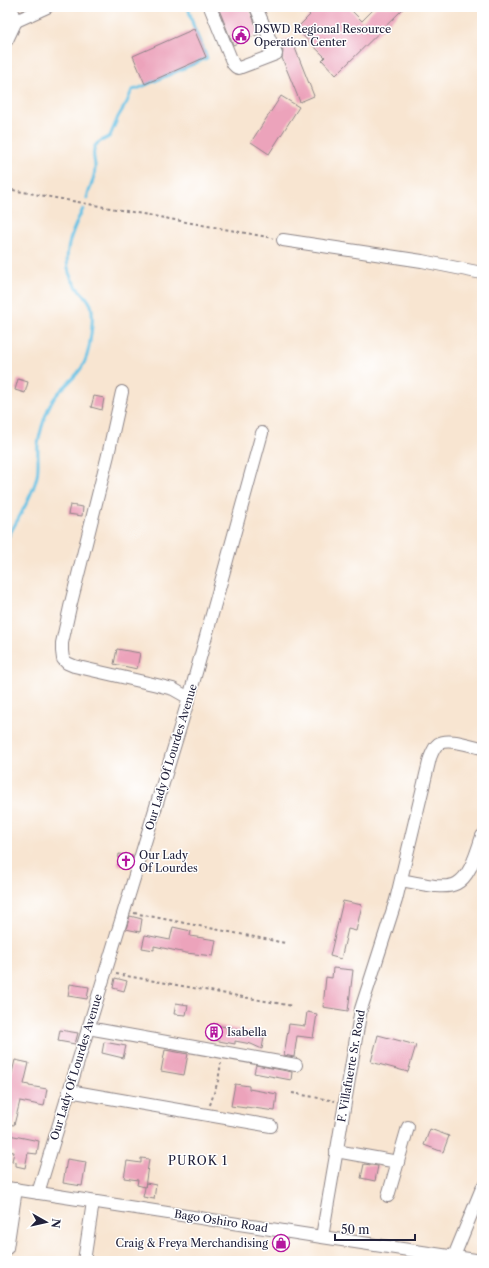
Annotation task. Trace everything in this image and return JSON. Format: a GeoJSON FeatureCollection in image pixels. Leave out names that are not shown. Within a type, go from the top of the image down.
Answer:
{"type":"FeatureCollection","features":[{"type":"Feature","properties":{"kind":"street"},"geometry":{"type":"LineString","coordinates":[[11,7],[16,21]]}},
{"type":"Feature","properties":{"kind":"street"},"geometry":{"type":"LineString","coordinates":[[7,40],[16,21],[47,7]]}},
{"type":"Feature","properties":{"kind":"street"},"geometry":{"type":"LineString","coordinates":[[210,7],[233,64],[239,68],[276,54],[256,7]]}},
{"type":"Feature","properties":{"kind":"street"},"geometry":{"type":"LineString","coordinates":[[283,240],[422,261],[482,273]]}},
{"type":"Feature","properties":{"kind":"street"},"geometry":{"type":"LineString","coordinates":[[122,392],[108,456],[62,643],[63,659],[67,663],[74,666],[157,685],[181,693],[189,698]]}},
{"type":"Feature","properties":{"kind":"street","name":"Our Lady Of Lourdes Avenue"},"geometry":{"type":"LineString","coordinates":[[38,1193],[189,698],[262,433]]}},
{"type":"Feature","properties":{"kind":"street","name":"F. Villafuerte Sr. Road"},"geometry":{"type":"LineString","coordinates":[[322,1237],[361,1009],[396,900],[430,758],[438,744],[444,742],[454,742],[482,748]]}},
{"type":"Feature","properties":{"kind":"street"},"geometry":{"type":"LineString","coordinates":[[401,880],[437,887],[454,885],[465,878],[472,867],[482,836]]}},
{"type":"Feature","properties":{"kind":"street"},"geometry":{"type":"LineString","coordinates":[[88,1028],[296,1065]]}},
{"type":"Feature","properties":{"kind":"street"},"geometry":{"type":"LineString","coordinates":[[69,1091],[271,1126]]}},
{"type":"Feature","properties":{"kind":"street"},"geometry":{"type":"LineString","coordinates":[[388,1196],[408,1127]]}},
{"type":"Feature","properties":{"kind":"street"},"geometry":{"type":"LineString","coordinates":[[336,1151],[398,1162]]}},
{"type":"Feature","properties":{"kind":"street"},"geometry":{"type":"LineString","coordinates":[[7,1248],[11,1188]]}},
{"type":"Feature","properties":{"kind":"street","name":"Bago Oshiro Road"},"geometry":{"type":"LineString","coordinates":[[11,1188],[453,1259],[482,1261]]}},
{"type":"Feature","properties":{"kind":"street"},"geometry":{"type":"LineString","coordinates":[[453,1259],[481,1191]]}},
{"type":"Feature","properties":{"kind":"street"},"geometry":{"type":"LineString","coordinates":[[84,1261],[93,1202]]}},
{"type":"Feature","properties":{"kind":"path"},"geometry":{"type":"LineString","coordinates":[[7,189],[283,240]]}},
{"type":"Feature","properties":{"kind":"path"},"geometry":{"type":"LineString","coordinates":[[124,911],[285,943]]}},
{"type":"Feature","properties":{"kind":"path"},"geometry":{"type":"LineString","coordinates":[[105,972],[293,1006]]}},
{"type":"Feature","properties":{"kind":"path"},"geometry":{"type":"LineString","coordinates":[[205,1114],[218,1081],[223,1052]]}},
{"type":"Feature","properties":{"kind":"path"},"geometry":{"type":"LineString","coordinates":[[292,1093],[344,1102]]}},
{"type":"Feature","properties":{"kind":"building"},"geometry":{"type":"Polygon","coordinates":[[[218,7],[249,7],[259,34],[233,45],[218,7]]]}},
{"type":"Feature","properties":{"kind":"building"},"geometry":{"type":"Polygon","coordinates":[[[302,7],[348,7],[362,21],[376,7],[405,7],[336,75],[322,60],[325,57],[296,29],[310,15],[302,7]]]}},
{"type":"Feature","properties":{"kind":"building"},"geometry":{"type":"Polygon","coordinates":[[[194,29],[206,57],[145,84],[133,56],[194,29]]]}},
{"type":"Feature","properties":{"kind":"building"},"geometry":{"type":"Polygon","coordinates":[[[291,38],[314,96],[300,102],[282,58],[283,51],[279,43],[291,38]]]}},
{"type":"Feature","properties":{"kind":"building"},"geometry":{"type":"Polygon","coordinates":[[[281,96],[299,107],[269,154],[251,142],[281,96]]]}},
{"type":"Feature","properties":{"kind":"building"},"geometry":{"type":"Polygon","coordinates":[[[18,379],[28,382],[25,393],[15,390],[18,379]]]}},
{"type":"Feature","properties":{"kind":"building"},"geometry":{"type":"Polygon","coordinates":[[[94,396],[104,398],[102,410],[91,407],[94,396]]]}},
{"type":"Feature","properties":{"kind":"building"},"geometry":{"type":"Polygon","coordinates":[[[70,505],[83,507],[82,516],[68,514],[70,505]]]}},
{"type":"Feature","properties":{"kind":"building"},"geometry":{"type":"Polygon","coordinates":[[[117,649],[140,653],[137,669],[114,664],[117,649]]]}},
{"type":"Feature","properties":{"kind":"building","name":"Our Lady Of Lourdes"},"geometry":{"type":"Polygon","coordinates":[[[119,854],[133,856],[130,866],[118,865],[119,854]]]}},
{"type":"Feature","properties":{"kind":"building"},"geometry":{"type":"Polygon","coordinates":[[[343,901],[362,905],[356,931],[348,929],[341,959],[330,956],[343,901]]]}},
{"type":"Feature","properties":{"kind":"building"},"geometry":{"type":"Polygon","coordinates":[[[130,916],[142,919],[140,932],[126,929],[130,916]]]}},
{"type":"Feature","properties":{"kind":"building"},"geometry":{"type":"Polygon","coordinates":[[[173,927],[191,931],[190,936],[216,940],[213,956],[186,953],[154,946],[154,950],[142,948],[145,935],[170,940],[173,927]]]}},
{"type":"Feature","properties":{"kind":"building"},"geometry":{"type":"Polygon","coordinates":[[[333,968],[353,970],[348,1011],[323,1007],[326,977],[332,978],[333,968]]]}},
{"type":"Feature","properties":{"kind":"building"},"geometry":{"type":"Polygon","coordinates":[[[115,978],[127,981],[124,991],[113,988],[115,978]]]}},
{"type":"Feature","properties":{"kind":"building"},"geometry":{"type":"Polygon","coordinates":[[[70,984],[89,987],[87,999],[68,996],[70,984]]]}},
{"type":"Feature","properties":{"kind":"building"},"geometry":{"type":"Polygon","coordinates":[[[176,1003],[188,1005],[186,1015],[174,1014],[176,1003]]]}},
{"type":"Feature","properties":{"kind":"building"},"geometry":{"type":"Polygon","coordinates":[[[307,1012],[317,1014],[313,1038],[297,1036],[294,1057],[284,1055],[289,1024],[305,1026],[307,1012]]]}},
{"type":"Feature","properties":{"kind":"building"},"geometry":{"type":"Polygon","coordinates":[[[211,1024],[261,1034],[260,1037],[264,1037],[262,1049],[251,1044],[235,1041],[235,1044],[208,1039],[211,1024]]]}},
{"type":"Feature","properties":{"kind":"building"},"geometry":{"type":"Polygon","coordinates":[[[60,1030],[78,1033],[75,1044],[58,1041],[60,1030]]]}},
{"type":"Feature","properties":{"kind":"building"},"geometry":{"type":"Polygon","coordinates":[[[378,1035],[416,1045],[408,1072],[371,1062],[378,1035]]]}},
{"type":"Feature","properties":{"kind":"building"},"geometry":{"type":"Polygon","coordinates":[[[104,1042],[126,1046],[123,1058],[102,1053],[104,1042]]]}},
{"type":"Feature","properties":{"kind":"building"},"geometry":{"type":"Polygon","coordinates":[[[165,1050],[188,1054],[184,1075],[161,1071],[165,1050]]]}},
{"type":"Feature","properties":{"kind":"building"},"geometry":{"type":"Polygon","coordinates":[[[15,1060],[29,1063],[24,1084],[47,1089],[44,1106],[20,1101],[14,1125],[7,1124],[7,1094],[15,1060]]]}},
{"type":"Feature","properties":{"kind":"building"},"geometry":{"type":"Polygon","coordinates":[[[256,1065],[292,1072],[291,1080],[254,1073],[256,1065]]]}},
{"type":"Feature","properties":{"kind":"building"},"geometry":{"type":"Polygon","coordinates":[[[235,1084],[249,1086],[249,1089],[277,1094],[275,1111],[231,1106],[235,1084]]]}},
{"type":"Feature","properties":{"kind":"building"},"geometry":{"type":"Polygon","coordinates":[[[430,1129],[449,1136],[443,1152],[424,1145],[430,1129]]]}},
{"type":"Feature","properties":{"kind":"building"},"geometry":{"type":"Polygon","coordinates":[[[9,1135],[39,1141],[37,1154],[28,1153],[25,1168],[16,1166],[16,1162],[12,1161],[14,1152],[7,1151],[9,1135]]]}},
{"type":"Feature","properties":{"kind":"building"},"geometry":{"type":"Polygon","coordinates":[[[141,1158],[149,1159],[145,1187],[137,1185],[138,1180],[124,1178],[127,1161],[141,1163],[141,1158]]]}},
{"type":"Feature","properties":{"kind":"building"},"geometry":{"type":"Polygon","coordinates":[[[67,1159],[86,1162],[82,1186],[63,1183],[67,1159]]]}},
{"type":"Feature","properties":{"kind":"building"},"geometry":{"type":"Polygon","coordinates":[[[364,1164],[378,1166],[375,1181],[361,1178],[364,1164]]]}},
{"type":"Feature","properties":{"kind":"building"},"geometry":{"type":"Polygon","coordinates":[[[146,1183],[156,1185],[154,1199],[143,1197],[146,1183]]]}},
{"type":"Feature","properties":{"kind":"waterway"},"geometry":{"type":"LineString","coordinates":[[87,198],[95,173],[94,148],[98,142],[110,136],[132,90],[207,58],[194,28],[188,7]]}},
{"type":"Feature","properties":{"kind":"waterway"},"geometry":{"type":"LineString","coordinates":[[7,539],[27,503],[36,480],[38,466],[38,444],[48,409],[55,397],[74,378],[82,367],[89,347],[92,323],[91,305],[88,299],[78,289],[71,277],[67,258],[71,237],[83,209]]}},
{"type":"Feature","properties":{"kind":"place","name":"DSWD Regional Resource Operation Center"},"geometry":{"type":"Point","coordinates":[241,35]}},
{"type":"Feature","properties":{"kind":"place","name":"Our Lady Of Lourdes"},"geometry":{"type":"Point","coordinates":[126,861]}},
{"type":"Feature","properties":{"kind":"place","name":"Isabella"},"geometry":{"type":"Point","coordinates":[214,1032]}},
{"type":"Feature","properties":{"kind":"place","name":"Craig & Freya Merchandising"},"geometry":{"type":"Point","coordinates":[281,1243]}},
{"type":"Feature","properties":{"kind":"district","name":"PUROK 1"},"geometry":{"type":"Point","coordinates":[198,1160]}}]}
